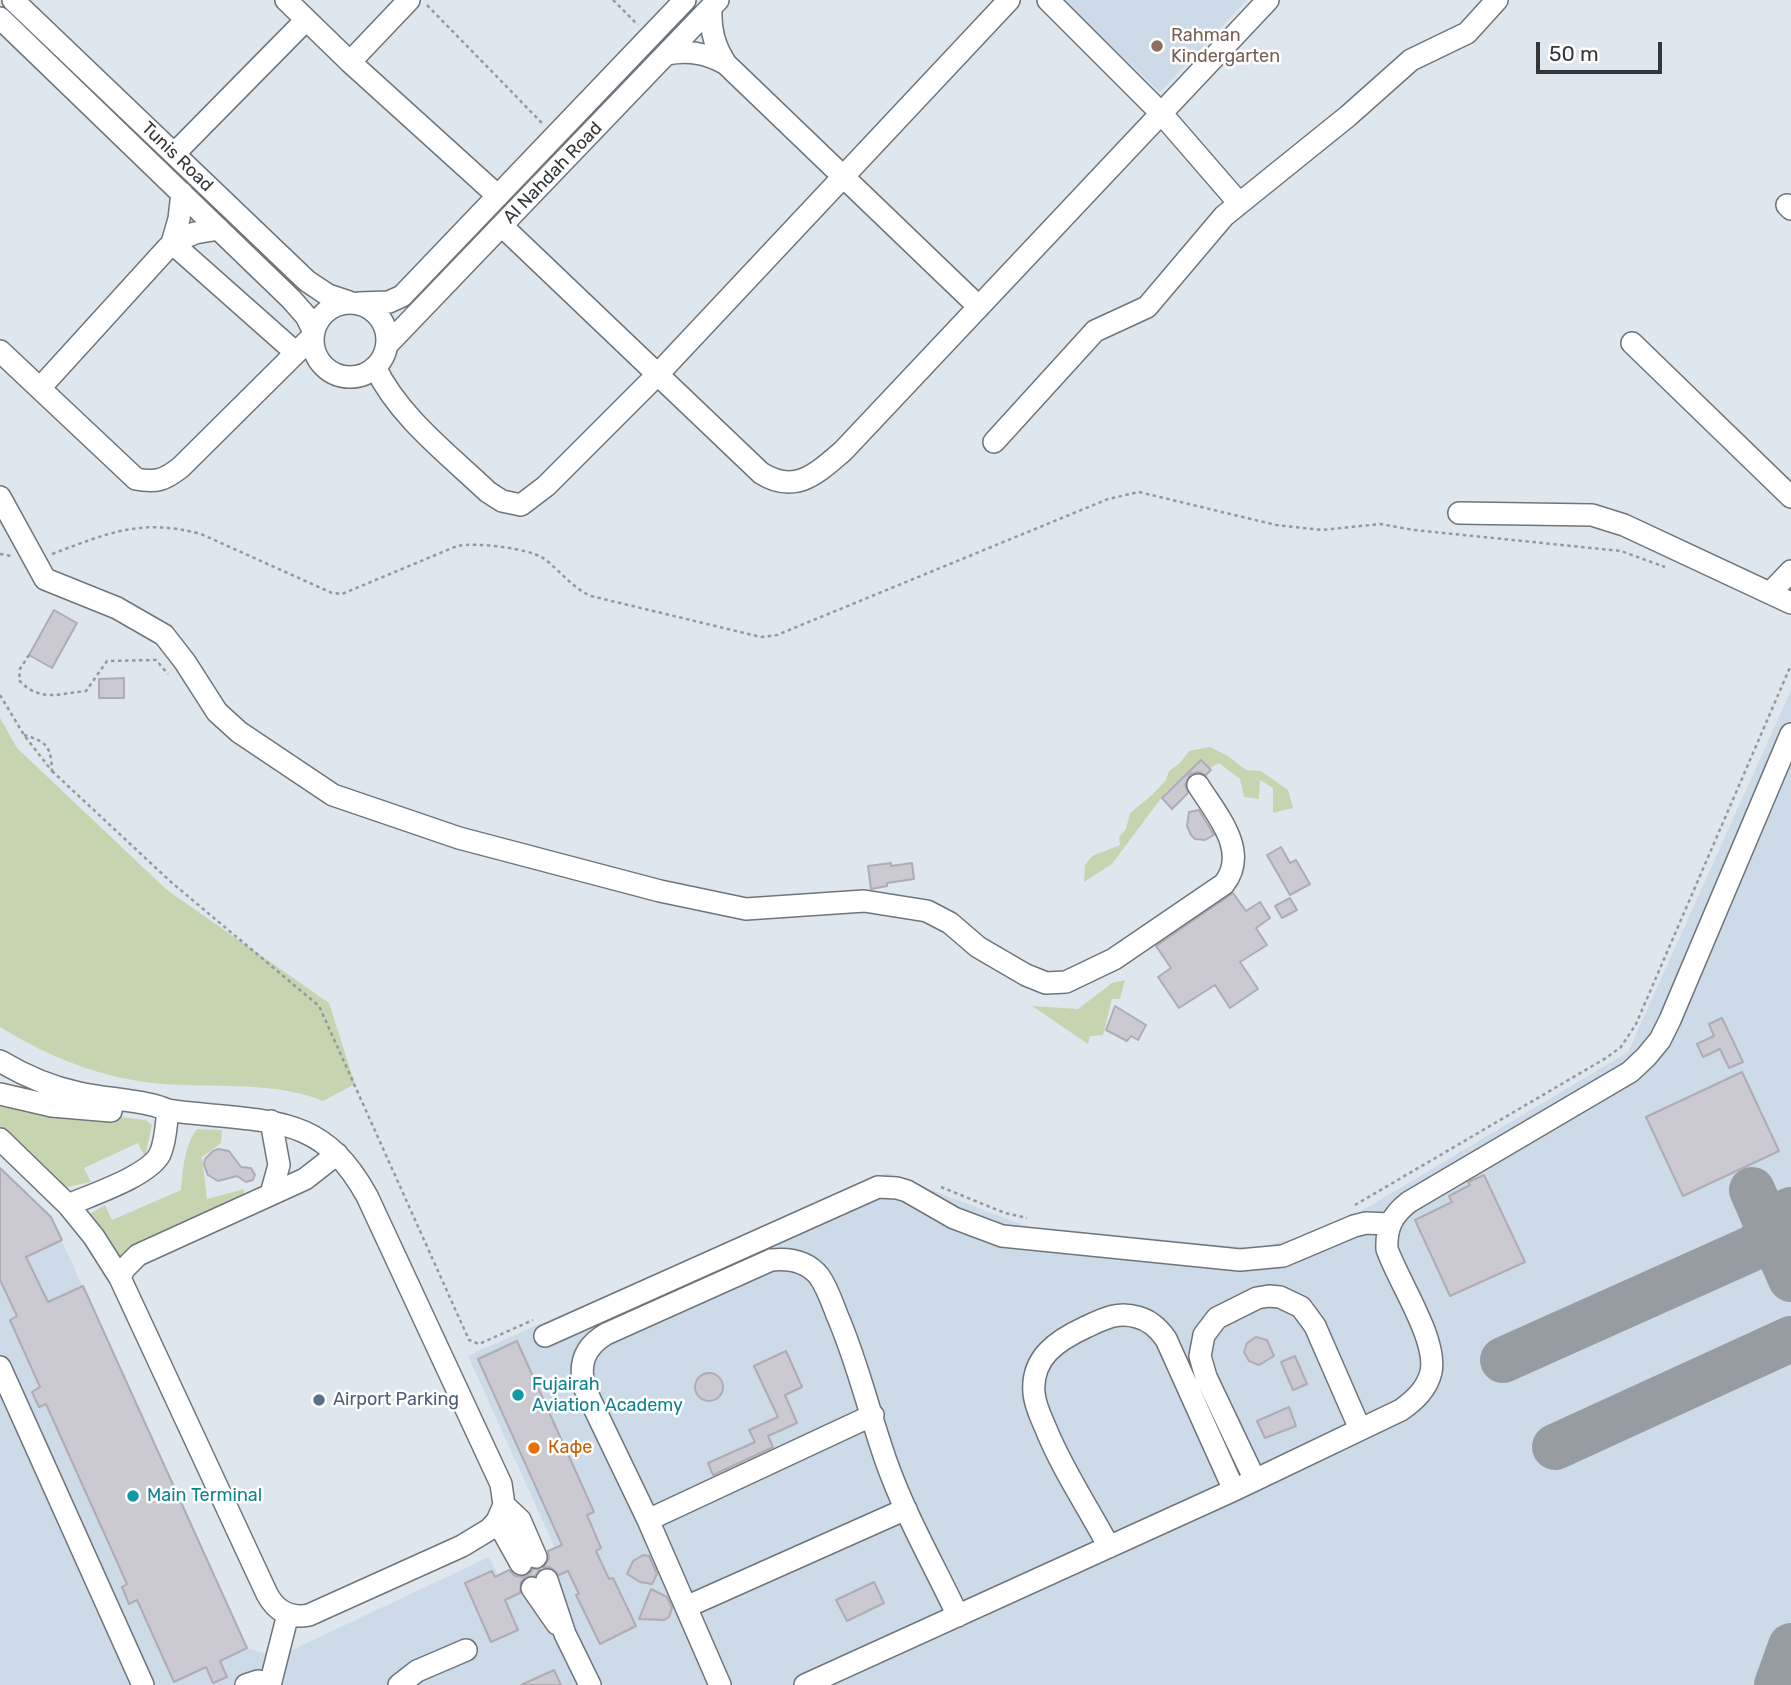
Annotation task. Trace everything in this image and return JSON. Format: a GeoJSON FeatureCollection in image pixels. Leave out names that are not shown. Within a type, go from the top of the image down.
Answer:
{"type":"FeatureCollection","features":[{"type":"Feature","properties":{"kind":"street"},"geometry":{"type":"LineString","coordinates":[[286,0],[498,196]]}},
{"type":"Feature","properties":{"kind":"street"},"geometry":{"type":"LineString","coordinates":[[350,62],[409,0]]}},
{"type":"Feature","properties":{"kind":"street","name":"Al Nahdah Road"},"geometry":{"type":"LineString","coordinates":[[354,303],[389,302],[402,296],[685,0]]}},
{"type":"Feature","properties":{"kind":"street"},"geometry":{"type":"LineString","coordinates":[[375,368],[382,383],[403,410],[488,492],[502,501],[521,505],[546,486],[658,374],[1009,0]]}},
{"type":"Feature","properties":{"kind":"street"},"geometry":{"type":"LineString","coordinates":[[1048,0],[1161,113],[1239,203]]}},
{"type":"Feature","properties":{"kind":"street"},"geometry":{"type":"LineString","coordinates":[[502,226],[761,472],[772,479],[797,483],[816,474],[843,451],[1268,0]]}},
{"type":"Feature","properties":{"kind":"street"},"geometry":{"type":"LineString","coordinates":[[994,442],[1095,331],[1147,307],[1224,216],[1348,116],[1411,60],[1467,33],[1497,0]]}},
{"type":"Feature","properties":{"kind":"street","name":"Tunis Road"},"geometry":{"type":"LineString","coordinates":[[17,1],[307,281],[328,295],[354,303]]}},
{"type":"Feature","properties":{"kind":"street"},"geometry":{"type":"LineString","coordinates":[[714,4],[711,32],[726,64],[979,307]]}},
{"type":"Feature","properties":{"kind":"street","name":"Al Nahdah Road"},"geometry":{"type":"LineString","coordinates":[[387,345],[714,4]]}},
{"type":"Feature","properties":{"kind":"street","name":"Tunis Road"},"geometry":{"type":"LineString","coordinates":[[0,18],[300,309],[313,334]]}},
{"type":"Feature","properties":{"kind":"street"},"geometry":{"type":"LineString","coordinates":[[174,154],[306,20]]}},
{"type":"Feature","properties":{"kind":"street"},"geometry":{"type":"LineString","coordinates":[[0,44],[29,46]]}},
{"type":"Feature","properties":{"kind":"street"},"geometry":{"type":"LineString","coordinates":[[667,54],[692,52],[726,64]]}},
{"type":"Feature","properties":{"kind":"street"},"geometry":{"type":"LineString","coordinates":[[172,243],[179,219],[182,193]]}},
{"type":"Feature","properties":{"kind":"street"},"geometry":{"type":"LineString","coordinates":[[40,388],[172,243],[195,233],[219,229]]}},
{"type":"Feature","properties":{"kind":"street"},"geometry":{"type":"LineString","coordinates":[[172,243],[296,352]]}},
{"type":"Feature","properties":{"kind":"street"},"geometry":{"type":"LineString","coordinates":[[0,351],[136,479],[152,482],[165,480],[181,467],[313,334],[323,314],[339,304],[354,303],[375,312],[381,319],[387,345],[385,354],[375,368],[368,373],[350,377],[333,373],[320,361],[315,353],[313,334]]}},
{"type":"Feature","properties":{"kind":"street"},"geometry":{"type":"LineString","coordinates":[[1632,343],[1791,497]]}},
{"type":"Feature","properties":{"kind":"street"},"geometry":{"type":"LineString","coordinates":[[0,497],[45,579],[117,608],[164,635],[224,719],[333,796],[472,841],[660,891],[746,909],[864,901],[927,911],[950,923],[978,947],[1026,975],[1046,983],[1066,982],[1114,959],[1224,884],[1232,873],[1235,855],[1225,828],[1198,785]]}},
{"type":"Feature","properties":{"kind":"street"},"geometry":{"type":"LineString","coordinates":[[1459,513],[1592,515],[1624,524],[1791,603]]}},
{"type":"Feature","properties":{"kind":"street"},"geometry":{"type":"LineString","coordinates":[[1770,593],[1791,571]]}},
{"type":"Feature","properties":{"kind":"street"},"geometry":{"type":"LineString","coordinates":[[805,1685],[1234,1490],[1401,1410],[1415,1400],[1425,1387],[1431,1371],[1432,1355],[1428,1339],[1387,1249],[1389,1224],[1397,1211],[1409,1202],[1612,1084],[1646,1057],[1660,1040],[1791,734]]}},
{"type":"Feature","properties":{"kind":"street"},"geometry":{"type":"LineString","coordinates":[[0,1061],[58,1087],[98,1096],[145,1103],[169,1110],[289,1125],[306,1132],[337,1154],[368,1196],[501,1483],[500,1513],[490,1529],[462,1546],[309,1615],[288,1614],[272,1603],[120,1278],[94,1237],[68,1205],[0,1139]]}},
{"type":"Feature","properties":{"kind":"street"},"geometry":{"type":"LineString","coordinates":[[0,1094],[52,1106],[144,1114],[169,1110]]}},
{"type":"Feature","properties":{"kind":"street"},"geometry":{"type":"LineString","coordinates":[[68,1205],[141,1172],[152,1164],[163,1146],[169,1110]]}},
{"type":"Feature","properties":{"kind":"street"},"geometry":{"type":"LineString","coordinates":[[271,1121],[279,1165],[271,1194]]}},
{"type":"Feature","properties":{"kind":"street"},"geometry":{"type":"LineString","coordinates":[[120,1278],[124,1269],[138,1255],[313,1174],[337,1154]]}},
{"type":"Feature","properties":{"kind":"street"},"geometry":{"type":"LineString","coordinates":[[540,1328],[878,1187],[907,1191],[954,1218],[1002,1236],[1240,1261],[1283,1256],[1366,1223],[1389,1224]]}},
{"type":"Feature","properties":{"kind":"street"},"geometry":{"type":"LineString","coordinates":[[720,1685],[581,1376],[582,1363],[586,1351],[594,1341],[606,1334],[771,1260],[797,1261],[809,1267],[819,1276],[825,1287],[854,1355],[887,1463],[906,1509],[958,1616]]}},
{"type":"Feature","properties":{"kind":"street"},"geometry":{"type":"LineString","coordinates":[[1255,1480],[1202,1367],[1200,1345],[1217,1318],[1257,1298],[1269,1296],[1291,1301],[1309,1316],[1360,1429]]}},
{"type":"Feature","properties":{"kind":"street"},"geometry":{"type":"LineString","coordinates":[[1110,1547],[1059,1460],[1037,1408],[1034,1382],[1037,1369],[1051,1347],[1062,1338],[1105,1318],[1128,1315],[1150,1323],[1166,1339],[1234,1490]]}},
{"type":"Feature","properties":{"kind":"street"},"geometry":{"type":"LineString","coordinates":[[0,1367],[143,1685]]}},
{"type":"Feature","properties":{"kind":"street"},"geometry":{"type":"LineString","coordinates":[[648,1520],[873,1415]]}},
{"type":"Feature","properties":{"kind":"street"},"geometry":{"type":"LineString","coordinates":[[1212,1442],[1233,1433]]}},
{"type":"Feature","properties":{"kind":"street"},"geometry":{"type":"LineString","coordinates":[[685,1607],[906,1509]]}},
{"type":"Feature","properties":{"kind":"street"},"geometry":{"type":"LineString","coordinates":[[500,1513],[529,1561]]}},
{"type":"Feature","properties":{"kind":"street"},"geometry":{"type":"LineString","coordinates":[[540,1584],[590,1685]]}},
{"type":"Feature","properties":{"kind":"street"},"geometry":{"type":"LineString","coordinates":[[246,1685],[258,1681],[270,1685],[288,1614]]}},
{"type":"Feature","properties":{"kind":"street"},"geometry":{"type":"LineString","coordinates":[[400,1685],[417,1671],[466,1650]]}},
{"type":"Feature","properties":{"kind":"path"},"geometry":{"type":"LineString","coordinates":[[423,0],[555,136]]}},
{"type":"Feature","properties":{"kind":"path"},"geometry":{"type":"LineString","coordinates":[[613,0],[650,37]]}},
{"type":"Feature","properties":{"kind":"path"},"geometry":{"type":"LineString","coordinates":[[34,561],[118,530],[160,526],[201,534],[332,593],[342,594],[457,546],[469,545],[534,554],[547,561],[580,590],[597,598],[761,637],[784,632],[1108,499],[1139,492],[1276,525],[1322,530],[1380,524],[1414,530],[1621,551],[1675,571]]}},
{"type":"Feature","properties":{"kind":"path"},"geometry":{"type":"LineString","coordinates":[[29,655],[20,669],[19,680],[29,692],[41,695],[86,691],[107,661],[156,660],[172,677]]}},
{"type":"Feature","properties":{"kind":"path"},"geometry":{"type":"LineString","coordinates":[[1346,1209],[1606,1058],[1627,1040],[1791,665]]}},
{"type":"Feature","properties":{"kind":"path"},"geometry":{"type":"LineString","coordinates":[[0,695],[24,735],[52,771],[172,883],[319,1006],[469,1340],[474,1343],[485,1342],[540,1328]]}},
{"type":"Feature","properties":{"kind":"path"},"geometry":{"type":"LineString","coordinates":[[24,735],[46,744],[51,753],[52,771]]}},
{"type":"Feature","properties":{"kind":"path"},"geometry":{"type":"LineString","coordinates":[[937,1186],[1005,1213],[1037,1220]]}},
{"type":"Feature","properties":{"kind":"shaded area","name":"Rahman Kindergarten"},"geometry":{"type":"Polygon","coordinates":[[[1062,0],[1247,0],[1160,92],[1062,0]]]}},
{"type":"Feature","properties":{"kind":"shaded area"},"geometry":{"type":"Polygon","coordinates":[[[1791,690],[1791,1685],[0,1685],[0,1168],[50,1215],[247,1648],[277,1657],[489,1557],[504,1587],[560,1559],[468,1356],[480,1350],[887,1173],[1028,1227],[1253,1248],[1316,1234],[1353,1216],[1628,1052],[1791,690]]]}},
{"type":"Feature","properties":{"kind":"green space"},"geometry":{"type":"Polygon","coordinates":[[[0,718],[17,748],[167,890],[329,1003],[355,1084],[323,1101],[302,1094],[256,1087],[138,1081],[101,1073],[66,1061],[0,1027],[0,718]]]}},
{"type":"Feature","properties":{"kind":"green space"},"geometry":{"type":"Polygon","coordinates":[[[1210,747],[1228,756],[1246,770],[1261,771],[1288,790],[1293,808],[1273,813],[1273,788],[1260,780],[1259,799],[1244,797],[1240,779],[1219,763],[1210,768],[1201,761],[1165,793],[1112,864],[1084,882],[1085,865],[1092,856],[1120,845],[1119,837],[1126,829],[1130,813],[1166,780],[1169,771],[1180,763],[1189,751],[1210,747]]]}},
{"type":"Feature","properties":{"kind":"green space"},"geometry":{"type":"Polygon","coordinates":[[[1125,980],[1120,999],[1112,999],[1103,1035],[1090,1036],[1088,1044],[1032,1006],[1078,1009],[1112,983],[1125,980]]]}},
{"type":"Feature","properties":{"kind":"green space"},"geometry":{"type":"Polygon","coordinates":[[[0,1103],[146,1120],[152,1125],[145,1157],[138,1143],[84,1168],[91,1182],[67,1187],[58,1183],[0,1126],[0,1103]]]}},
{"type":"Feature","properties":{"kind":"green space"},"geometry":{"type":"Polygon","coordinates":[[[197,1129],[222,1130],[221,1143],[202,1157],[207,1199],[244,1189],[244,1196],[125,1251],[118,1262],[88,1215],[105,1205],[112,1220],[181,1190],[187,1150],[197,1129]]]}},
{"type":"Feature","properties":{"kind":"building"},"geometry":{"type":"Polygon","coordinates":[[[54,610],[77,623],[52,668],[29,655],[54,610]]]}},
{"type":"Feature","properties":{"kind":"building"},"geometry":{"type":"Polygon","coordinates":[[[124,678],[124,698],[99,698],[99,679],[124,678]]]}},
{"type":"Feature","properties":{"kind":"building"},"geometry":{"type":"Polygon","coordinates":[[[1201,760],[1211,770],[1206,775],[1198,772],[1190,774],[1185,785],[1188,793],[1172,809],[1162,798],[1201,760]]]}},
{"type":"Feature","properties":{"kind":"building"},"geometry":{"type":"Polygon","coordinates":[[[1199,810],[1214,835],[1205,840],[1195,839],[1187,826],[1189,812],[1199,810]]]}},
{"type":"Feature","properties":{"kind":"building"},"geometry":{"type":"Polygon","coordinates":[[[1281,847],[1290,863],[1296,860],[1310,884],[1290,895],[1267,855],[1281,847]]]}},
{"type":"Feature","properties":{"kind":"building"},"geometry":{"type":"Polygon","coordinates":[[[891,863],[891,866],[912,863],[914,879],[887,883],[887,886],[871,889],[868,866],[891,863]]]}},
{"type":"Feature","properties":{"kind":"building"},"geometry":{"type":"Polygon","coordinates":[[[1233,893],[1246,911],[1260,902],[1270,918],[1256,928],[1267,945],[1240,962],[1258,989],[1230,1008],[1215,985],[1179,1008],[1158,977],[1171,968],[1156,946],[1233,893]]]}},
{"type":"Feature","properties":{"kind":"building"},"geometry":{"type":"Polygon","coordinates":[[[1290,898],[1297,910],[1282,918],[1275,906],[1290,898]]]}},
{"type":"Feature","properties":{"kind":"building"},"geometry":{"type":"Polygon","coordinates":[[[1115,1006],[1146,1025],[1138,1040],[1131,1036],[1127,1041],[1106,1030],[1115,1006]]]}},
{"type":"Feature","properties":{"kind":"building"},"geometry":{"type":"Polygon","coordinates":[[[1722,1018],[1743,1062],[1729,1068],[1720,1049],[1703,1057],[1697,1044],[1714,1036],[1709,1024],[1722,1018]]]}},
{"type":"Feature","properties":{"kind":"building"},"geometry":{"type":"Polygon","coordinates":[[[1742,1072],[1779,1151],[1683,1196],[1646,1117],[1742,1072]]]}},
{"type":"Feature","properties":{"kind":"building"},"geometry":{"type":"Polygon","coordinates":[[[218,1149],[229,1151],[241,1167],[251,1168],[255,1175],[253,1180],[246,1182],[237,1176],[218,1181],[208,1175],[205,1159],[218,1149]]]}},
{"type":"Feature","properties":{"kind":"building","name":"Main Terminal"},"geometry":{"type":"Polygon","coordinates":[[[0,1168],[51,1217],[62,1240],[26,1257],[48,1302],[83,1286],[247,1648],[220,1661],[227,1677],[213,1683],[206,1667],[174,1682],[137,1600],[129,1604],[122,1587],[127,1584],[46,1404],[39,1407],[32,1392],[40,1387],[10,1320],[17,1316],[0,1280],[0,1168]]]}},
{"type":"Feature","properties":{"kind":"building"},"geometry":{"type":"Polygon","coordinates":[[[1484,1175],[1525,1262],[1450,1296],[1415,1220],[1452,1202],[1449,1196],[1470,1185],[1468,1182],[1484,1175]]]}},
{"type":"Feature","properties":{"kind":"building"},"geometry":{"type":"Polygon","coordinates":[[[1256,1337],[1267,1340],[1274,1356],[1259,1365],[1249,1361],[1244,1352],[1247,1343],[1256,1337]]]}},
{"type":"Feature","properties":{"kind":"building"},"geometry":{"type":"Polygon","coordinates":[[[517,1341],[594,1512],[587,1515],[601,1548],[596,1551],[609,1579],[613,1578],[636,1626],[600,1644],[576,1595],[579,1594],[568,1571],[559,1575],[550,1567],[543,1567],[549,1559],[548,1551],[562,1545],[478,1359],[517,1341]]]}},
{"type":"Feature","properties":{"kind":"building"},"geometry":{"type":"Polygon","coordinates":[[[786,1351],[802,1387],[785,1395],[797,1423],[768,1436],[773,1447],[713,1475],[708,1463],[755,1442],[749,1430],[778,1417],[754,1366],[786,1351]]]}},
{"type":"Feature","properties":{"kind":"building"},"geometry":{"type":"Polygon","coordinates":[[[1295,1356],[1307,1384],[1293,1390],[1281,1362],[1295,1356]]]}},
{"type":"Feature","properties":{"kind":"building"},"geometry":{"type":"Polygon","coordinates":[[[709,1373],[719,1377],[723,1387],[719,1397],[709,1401],[699,1397],[695,1387],[699,1377],[709,1373]]]}},
{"type":"Feature","properties":{"kind":"building"},"geometry":{"type":"Polygon","coordinates":[[[1289,1407],[1296,1426],[1265,1438],[1257,1421],[1289,1407]]]}},
{"type":"Feature","properties":{"kind":"building"},"geometry":{"type":"Polygon","coordinates":[[[643,1555],[649,1556],[657,1574],[652,1584],[640,1582],[627,1574],[633,1561],[643,1555]]]}},
{"type":"Feature","properties":{"kind":"building"},"geometry":{"type":"Polygon","coordinates":[[[533,1569],[540,1569],[535,1576],[525,1577],[521,1582],[520,1593],[505,1600],[518,1630],[491,1642],[465,1583],[492,1571],[495,1577],[509,1570],[515,1576],[521,1577],[528,1575],[533,1569]]]}},
{"type":"Feature","properties":{"kind":"building"},"geometry":{"type":"Polygon","coordinates":[[[874,1582],[884,1603],[847,1621],[836,1600],[874,1582]]]}},
{"type":"Feature","properties":{"kind":"building"},"geometry":{"type":"Polygon","coordinates":[[[651,1589],[667,1597],[672,1608],[669,1617],[664,1620],[639,1619],[651,1589]]]}},
{"type":"Feature","properties":{"kind":"building"},"geometry":{"type":"Polygon","coordinates":[[[554,1670],[561,1685],[521,1685],[554,1670]]]}},
{"type":"Feature","properties":{"kind":"taxiway"},"geometry":{"type":"LineString","coordinates":[[1752,1190],[1791,1279]]}},
{"type":"Feature","properties":{"kind":"taxiway"},"geometry":{"type":"LineString","coordinates":[[1503,1360],[1753,1248],[1764,1239],[1768,1222],[1791,1210]]}},
{"type":"Feature","properties":{"kind":"taxiway"},"geometry":{"type":"LineString","coordinates":[[1555,1447],[1791,1339]]}},
{"type":"Feature","properties":{"kind":"taxiway"},"geometry":{"type":"LineString","coordinates":[[1777,1685],[1791,1646]]}},
{"type":"Feature","properties":{"kind":"place","name":"Rahman Kindergarten"},"geometry":{"type":"Point","coordinates":[1157,46]}},
{"type":"Feature","properties":{"kind":"place","name":"Fujairah Aviation Academy"},"geometry":{"type":"Point","coordinates":[518,1395]}},
{"type":"Feature","properties":{"kind":"place","name":"Airport Parking"},"geometry":{"type":"Point","coordinates":[319,1400]}},
{"type":"Feature","properties":{"kind":"place","name":"Кафе"},"geometry":{"type":"Point","coordinates":[534,1448]}},
{"type":"Feature","properties":{"kind":"place","name":"Main Terminal"},"geometry":{"type":"Point","coordinates":[133,1496]}}]}
